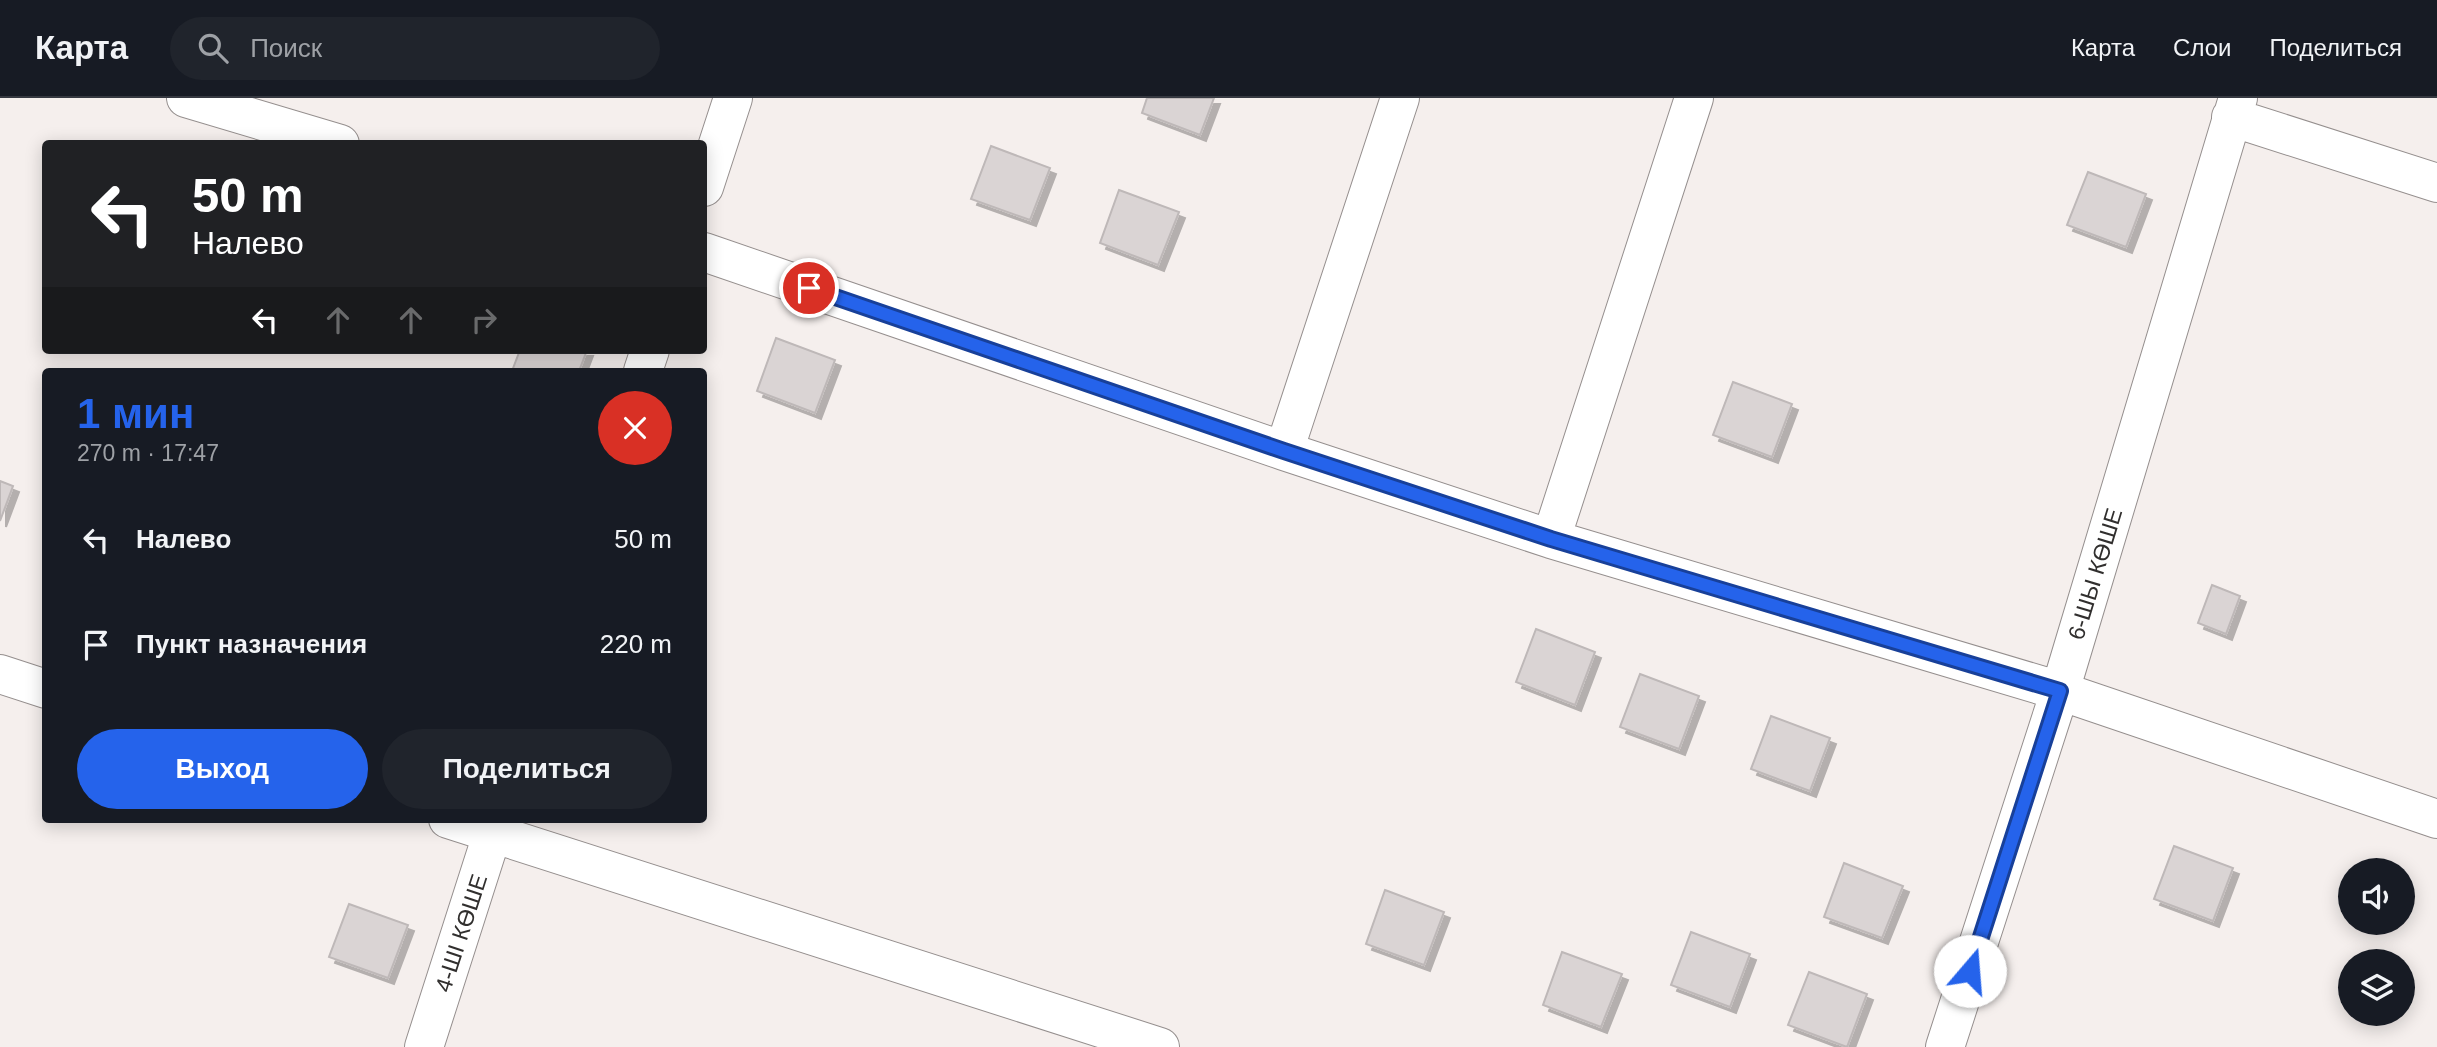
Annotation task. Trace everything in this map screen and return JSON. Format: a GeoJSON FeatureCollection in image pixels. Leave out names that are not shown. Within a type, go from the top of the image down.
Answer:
{"type":"FeatureCollection","features":[{"type":"Feature","properties":{"kind":"lane"},"geometry":{"type":"LineString","coordinates":[[186,98],[327,140]]}},
{"type":"Feature","properties":{"kind":"lane"},"geometry":{"type":"LineString","coordinates":[[707,178],[733,98]]}},
{"type":"Feature","properties":{"kind":"lane"},"geometry":{"type":"LineString","coordinates":[[1284,451],[1400,98]]}},
{"type":"Feature","properties":{"kind":"lane"},"geometry":{"type":"LineString","coordinates":[[1551,539],[1694,98]]}},
{"type":"Feature","properties":{"kind":"lane"},"geometry":{"type":"LineString","coordinates":[[2235,107],[2437,183]]}},
{"type":"Feature","properties":{"kind":"lane","name":"6-ШЫ КӨШЕ"},"geometry":{"type":"LineString","coordinates":[[1945,1047],[2060,691],[2235,107]]}},
{"type":"Feature","properties":{"kind":"lane"},"geometry":{"type":"LineString","coordinates":[[707,253],[1284,451],[1551,539],[2060,691],[2437,819]]}},
{"type":"Feature","properties":{"kind":"lane"},"geometry":{"type":"LineString","coordinates":[[0,674],[42,688]]}},
{"type":"Feature","properties":{"kind":"lane"},"geometry":{"type":"LineString","coordinates":[[475,823],[495,826],[1089,1036],[1160,1047]]}},
{"type":"Feature","properties":{"kind":"lane","name":"4-ШІ КӨШЕ"},"geometry":{"type":"LineString","coordinates":[[424,1047],[495,826]]}},
{"type":"Feature","properties":{"kind":"building"},"geometry":{"type":"Polygon","coordinates":[[[1147,98],[1214,98],[1200,135],[1142,113],[1147,98]]]}},
{"type":"Feature","properties":{"kind":"building"},"geometry":{"type":"Polygon","coordinates":[[[991,146],[1050,168],[1030,220],[971,199],[991,146]]]}},
{"type":"Feature","properties":{"kind":"building"},"geometry":{"type":"Polygon","coordinates":[[[2088,172],[2146,194],[2126,247],[2067,225],[2088,172]]]}},
{"type":"Feature","properties":{"kind":"building"},"geometry":{"type":"Polygon","coordinates":[[[1119,190],[1179,212],[1158,265],[1100,243],[1119,190]]]}},
{"type":"Feature","properties":{"kind":"building"},"geometry":{"type":"Polygon","coordinates":[[[776,338],[835,360],[815,413],[757,391],[776,338]]]}},
{"type":"Feature","properties":{"kind":"building"},"geometry":{"type":"Polygon","coordinates":[[[518,354],[585,354],[580,368],[513,368],[518,354]]]}},
{"type":"Feature","properties":{"kind":"building"},"geometry":{"type":"Polygon","coordinates":[[[1733,382],[1792,404],[1772,457],[1713,435],[1733,382]]]}},
{"type":"Feature","properties":{"kind":"building"},"geometry":{"type":"Polygon","coordinates":[[[0,481],[13,486],[0,521],[0,481]]]}},
{"type":"Feature","properties":{"kind":"building"},"geometry":{"type":"Polygon","coordinates":[[[2212,585],[2240,596],[2226,634],[2198,623],[2212,585]]]}},
{"type":"Feature","properties":{"kind":"building"},"geometry":{"type":"Polygon","coordinates":[[[1536,629],[1595,652],[1575,705],[1516,682],[1536,629]]]}},
{"type":"Feature","properties":{"kind":"building"},"geometry":{"type":"Polygon","coordinates":[[[1640,674],[1699,696],[1679,749],[1620,727],[1640,674]]]}},
{"type":"Feature","properties":{"kind":"building"},"geometry":{"type":"Polygon","coordinates":[[[1771,716],[1830,738],[1810,791],[1751,769],[1771,716]]]}},
{"type":"Feature","properties":{"kind":"building"},"geometry":{"type":"Polygon","coordinates":[[[2174,846],[2233,868],[2213,921],[2154,899],[2174,846]]]}},
{"type":"Feature","properties":{"kind":"building"},"geometry":{"type":"Polygon","coordinates":[[[1844,863],[1903,886],[1882,938],[1824,917],[1844,863]]]}},
{"type":"Feature","properties":{"kind":"building"},"geometry":{"type":"Polygon","coordinates":[[[1385,890],[1444,912],[1424,965],[1366,944],[1385,890]]]}},
{"type":"Feature","properties":{"kind":"building"},"geometry":{"type":"Polygon","coordinates":[[[349,904],[408,925],[388,978],[329,957],[349,904]]]}},
{"type":"Feature","properties":{"kind":"building"},"geometry":{"type":"Polygon","coordinates":[[[1691,932],[1750,954],[1730,1007],[1671,985],[1691,932]]]}},
{"type":"Feature","properties":{"kind":"building"},"geometry":{"type":"Polygon","coordinates":[[[1562,952],[1622,974],[1601,1027],[1543,1005],[1562,952]]]}},
{"type":"Feature","properties":{"kind":"building"},"geometry":{"type":"Polygon","coordinates":[[[1809,972],[1867,994],[1847,1047],[1788,1025],[1809,972]]]}},
{"type":"Feature","properties":{"kind":"route"},"geometry":{"type":"LineString","coordinates":[[809,288],[1284,451],[1551,539],[2060,691],[1970,971]]}}]}
